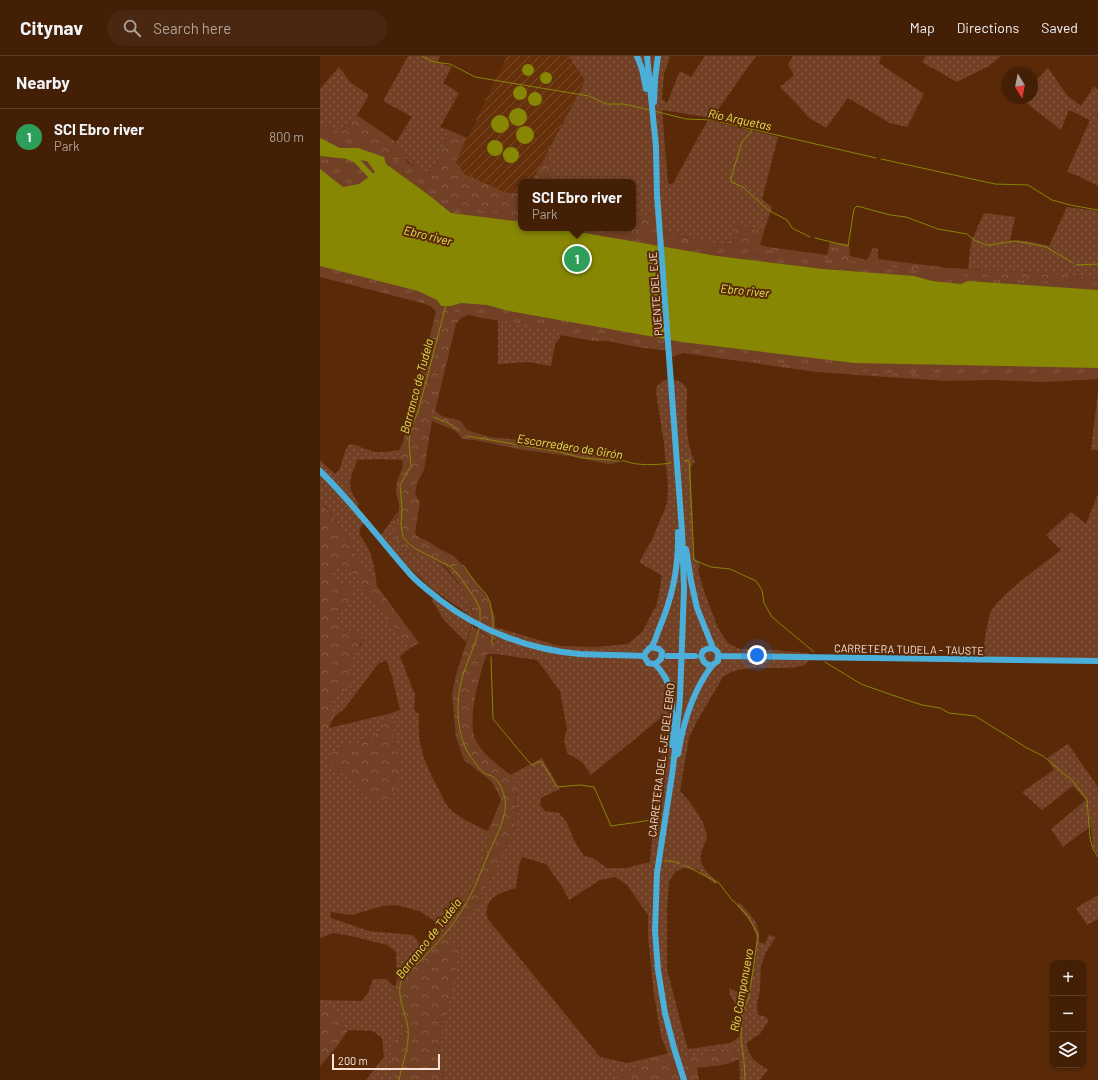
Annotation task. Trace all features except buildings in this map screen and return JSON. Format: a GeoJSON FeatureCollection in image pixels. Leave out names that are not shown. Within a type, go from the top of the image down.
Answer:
{"type":"FeatureCollection","features":[{"type":"Feature","properties":{"kind":"main road"},"geometry":{"type":"LineString","coordinates":[[637,56],[645,83],[651,144],[656,171]]}},
{"type":"Feature","properties":{"kind":"main road"},"geometry":{"type":"LineString","coordinates":[[647,56],[656,147]]}},
{"type":"Feature","properties":{"kind":"main road"},"geometry":{"type":"LineString","coordinates":[[656,171],[654,92],[658,56]]}},
{"type":"Feature","properties":{"kind":"main road","name":"PUENTE DEL EJE"},"geometry":{"type":"LineString","coordinates":[[656,171],[672,392]]}},
{"type":"Feature","properties":{"kind":"main road","name":"CARRETERA DEL EJE DEL EBRO"},"geometry":{"type":"LineString","coordinates":[[672,392],[682,531],[682,649],[677,734],[658,874],[656,902],[656,954],[666,1018],[684,1080]]}},
{"type":"Feature","properties":{"kind":"main road"},"geometry":{"type":"LineString","coordinates":[[668,803],[685,722],[697,691],[712,665],[718,661],[719,656],[713,648],[697,608],[691,581],[686,552],[681,482],[676,452]]}},
{"type":"Feature","properties":{"kind":"main road"},"geometry":{"type":"LineString","coordinates":[[320,471],[350,502],[411,575],[450,608],[473,622],[519,641],[554,650],[579,654],[644,656]]}},
{"type":"Feature","properties":{"kind":"main road"},"geometry":{"type":"LineString","coordinates":[[644,656],[648,648],[651,647],[672,592],[678,553],[678,483]]}},
{"type":"Feature","properties":{"kind":"main road"},"geometry":{"type":"LineString","coordinates":[[651,647],[659,649],[665,656]]}},
{"type":"Feature","properties":{"kind":"main road"},"geometry":{"type":"LineString","coordinates":[[644,656],[648,663],[655,664],[665,656],[698,656],[706,649],[713,648]]}},
{"type":"Feature","properties":{"kind":"main road"},"geometry":{"type":"LineString","coordinates":[[698,656],[708,665],[712,665]]}},
{"type":"Feature","properties":{"kind":"main road","name":"CARRETERA TUDELA - TAUSTE"},"geometry":{"type":"LineString","coordinates":[[719,656],[1098,661]]}},
{"type":"Feature","properties":{"kind":"main road"},"geometry":{"type":"LineString","coordinates":[[655,664],[667,682],[672,714],[671,752],[664,807],[663,836]]}},
{"type":"Feature","properties":{"kind":"shaded area"},"geometry":{"type":"Polygon","coordinates":[[[507,56],[569,56],[585,80],[533,179],[518,179],[518,193],[507,193],[463,174],[456,162],[507,56]]]}},
{"type":"Feature","properties":{"kind":"green space"},"geometry":{"type":"Polygon","coordinates":[[[408,56],[440,56],[438,62],[452,67],[443,83],[459,93],[440,127],[449,130],[438,161],[429,173],[409,162],[396,142],[412,117],[383,101],[408,56]]]}},
{"type":"Feature","properties":{"kind":"green space"},"geometry":{"type":"Polygon","coordinates":[[[569,56],[670,56],[664,74],[662,99],[667,103],[680,71],[691,77],[705,56],[756,56],[712,118],[662,110],[668,183],[672,185],[708,120],[778,137],[762,199],[772,207],[764,231],[735,225],[733,245],[714,243],[663,232],[654,214],[636,216],[636,179],[549,179],[550,167],[547,153],[585,81],[569,56]]]}},
{"type":"Feature","properties":{"kind":"green space"},"geometry":{"type":"Polygon","coordinates":[[[793,56],[881,56],[879,63],[924,94],[907,127],[890,123],[848,98],[826,128],[808,117],[780,87],[794,75],[788,65],[793,56]]]}},
{"type":"Feature","properties":{"kind":"green space"},"geometry":{"type":"Polygon","coordinates":[[[926,56],[1001,56],[989,66],[957,82],[922,62],[926,56]]]}},
{"type":"Feature","properties":{"kind":"green space"},"geometry":{"type":"Polygon","coordinates":[[[339,67],[350,82],[369,95],[357,115],[340,131],[320,124],[320,89],[339,67]]]}},
{"type":"Feature","properties":{"kind":"green space"},"geometry":{"type":"Polygon","coordinates":[[[1048,68],[1067,95],[1081,106],[1094,86],[1098,90],[1098,186],[1067,172],[1090,120],[1069,110],[1061,130],[1028,104],[1038,104],[1038,79],[1048,68]]]}},
{"type":"Feature","properties":{"kind":"green space"},"geometry":{"type":"Polygon","coordinates":[[[357,115],[396,142],[408,163],[429,173],[438,161],[449,130],[467,138],[456,162],[464,174],[507,193],[518,193],[518,222],[451,213],[320,138],[320,124],[340,131],[357,115]]]}},
{"type":"Feature","properties":{"kind":"green space"},"geometry":{"type":"Polygon","coordinates":[[[320,124],[368,145],[410,169],[444,198],[479,210],[518,216],[518,231],[611,231],[956,275],[1098,285],[1098,378],[972,377],[833,370],[726,359],[477,317],[320,277],[320,124]]]}},
{"type":"Feature","properties":{"kind":"green space"},"geometry":{"type":"Polygon","coordinates":[[[547,153],[550,167],[549,179],[533,179],[547,153]]]}},
{"type":"Feature","properties":{"kind":"green space"},"geometry":{"type":"Polygon","coordinates":[[[660,203],[663,232],[714,243],[733,245],[735,225],[764,231],[760,245],[768,247],[827,255],[830,242],[849,244],[850,256],[867,260],[873,248],[878,249],[878,259],[948,268],[1059,274],[1098,279],[1098,290],[968,281],[579,231],[636,231],[636,216],[654,214],[655,208],[660,203]]]}},
{"type":"Feature","properties":{"kind":"green space"},"geometry":{"type":"Polygon","coordinates":[[[1067,207],[1098,211],[1098,279],[1059,274],[968,269],[971,242],[984,213],[1015,217],[1010,240],[1028,241],[1049,246],[1067,207]]]}},
{"type":"Feature","properties":{"kind":"green space"},"geometry":{"type":"Polygon","coordinates":[[[320,266],[1098,368],[1098,379],[1045,382],[990,380],[945,381],[816,372],[684,353],[671,357],[669,351],[607,341],[593,341],[561,335],[562,331],[471,314],[461,318],[456,324],[435,411],[442,416],[461,421],[467,430],[490,437],[529,441],[621,459],[622,462],[609,464],[463,439],[454,430],[432,421],[424,470],[417,483],[415,494],[420,502],[415,533],[417,536],[455,557],[467,571],[488,599],[495,617],[495,627],[490,629],[473,622],[473,614],[470,605],[460,585],[446,567],[404,547],[395,533],[399,506],[396,493],[397,484],[403,463],[399,450],[403,442],[436,312],[432,307],[411,298],[320,266]]]}},
{"type":"Feature","properties":{"kind":"green space"},"geometry":{"type":"Polygon","coordinates":[[[498,319],[563,331],[555,344],[551,366],[528,362],[498,364],[498,319]]]}},
{"type":"Feature","properties":{"kind":"green space"},"geometry":{"type":"Polygon","coordinates":[[[672,377],[672,380],[681,382],[687,389],[689,445],[695,461],[691,467],[694,558],[700,564],[698,570],[718,628],[728,643],[740,649],[808,653],[811,659],[802,666],[792,668],[740,670],[731,672],[723,677],[697,721],[689,738],[680,791],[693,806],[706,831],[707,839],[703,847],[701,859],[704,867],[718,882],[715,884],[697,870],[684,868],[676,871],[669,881],[667,908],[667,969],[687,1047],[689,1049],[730,1043],[739,1037],[740,1014],[730,995],[729,988],[737,992],[741,998],[747,997],[754,965],[757,939],[751,923],[737,906],[740,903],[754,920],[757,925],[759,942],[765,944],[769,935],[776,937],[766,952],[761,966],[760,990],[757,1004],[758,1015],[764,1016],[769,1020],[760,1034],[746,1043],[751,1056],[768,1070],[760,1080],[740,1080],[739,1059],[736,1052],[726,1049],[671,1062],[661,1036],[654,995],[648,937],[648,915],[627,885],[615,877],[600,880],[569,900],[561,885],[546,864],[522,857],[519,865],[516,888],[498,895],[491,900],[488,904],[487,918],[600,1057],[627,1063],[653,1057],[642,1066],[618,1074],[616,1076],[618,1080],[444,1080],[439,1050],[460,948],[441,932],[439,926],[432,919],[419,911],[396,905],[382,906],[352,915],[330,912],[331,918],[369,931],[413,935],[424,949],[397,978],[396,952],[387,945],[333,933],[320,938],[320,728],[329,728],[388,714],[384,721],[384,728],[360,743],[348,745],[336,750],[328,758],[329,768],[348,776],[354,783],[359,793],[399,757],[393,733],[394,712],[400,710],[392,676],[386,660],[378,664],[345,708],[334,717],[328,700],[347,689],[347,668],[354,654],[361,645],[364,636],[344,628],[337,619],[350,588],[328,575],[338,566],[354,574],[409,649],[400,656],[415,695],[414,710],[419,714],[420,744],[425,762],[448,807],[466,820],[488,831],[487,848],[475,882],[462,907],[455,916],[479,903],[514,827],[517,816],[515,800],[518,787],[517,781],[510,775],[542,758],[560,789],[541,798],[540,805],[545,811],[559,813],[567,823],[574,840],[584,856],[593,858],[607,868],[626,868],[650,862],[664,741],[663,716],[591,775],[582,762],[567,753],[564,740],[567,729],[560,691],[537,660],[489,653],[495,641],[476,628],[490,629],[495,627],[559,646],[595,647],[628,644],[642,632],[657,604],[662,576],[639,562],[652,540],[667,504],[668,485],[664,444],[656,393],[657,386],[663,381],[672,377]]]}},
{"type":"Feature","properties":{"kind":"green space"},"geometry":{"type":"Polygon","coordinates":[[[1098,391],[1098,450],[1091,450],[1098,391]]]}},
{"type":"Feature","properties":{"kind":"green space"},"geometry":{"type":"Polygon","coordinates":[[[350,444],[376,452],[399,450],[404,460],[357,460],[350,482],[352,492],[359,504],[357,509],[367,519],[361,526],[359,534],[364,540],[372,558],[377,586],[360,563],[347,536],[320,501],[320,460],[335,474],[340,467],[347,447],[350,444]]]}},
{"type":"Feature","properties":{"kind":"green space"},"geometry":{"type":"Polygon","coordinates":[[[1098,494],[1098,661],[982,660],[986,631],[990,614],[994,607],[1033,571],[1061,550],[1046,535],[1071,512],[1086,524],[1098,494]]]}},
{"type":"Feature","properties":{"kind":"green space"},"geometry":{"type":"Polygon","coordinates":[[[320,501],[347,536],[360,563],[419,643],[409,649],[354,574],[338,566],[328,575],[350,588],[355,596],[344,604],[337,619],[344,628],[364,636],[348,668],[354,677],[347,690],[328,700],[334,717],[329,728],[320,728],[320,501]]]}},
{"type":"Feature","properties":{"kind":"green space"},"geometry":{"type":"Polygon","coordinates":[[[399,510],[395,521],[442,565],[467,596],[474,618],[466,642],[443,619],[432,600],[435,594],[457,610],[471,616],[433,590],[379,538],[399,510]]]}},
{"type":"Feature","properties":{"kind":"green space"},"geometry":{"type":"Polygon","coordinates":[[[472,626],[495,642],[494,654],[487,654],[478,684],[473,710],[473,733],[476,741],[484,753],[517,780],[518,787],[515,800],[517,816],[514,827],[479,903],[469,914],[460,919],[455,916],[462,907],[475,882],[487,848],[488,831],[501,800],[491,781],[464,760],[456,737],[452,694],[457,671],[472,626]]]}},
{"type":"Feature","properties":{"kind":"green space"},"geometry":{"type":"Polygon","coordinates":[[[394,712],[393,733],[399,757],[401,774],[392,798],[378,801],[359,793],[354,783],[348,776],[329,768],[328,758],[336,750],[348,745],[360,743],[384,728],[384,721],[388,714],[394,712]]]}},
{"type":"Feature","properties":{"kind":"green space"},"geometry":{"type":"Polygon","coordinates":[[[1068,744],[1098,787],[1098,855],[1093,847],[1091,826],[1063,847],[1051,829],[1086,800],[1073,786],[1042,810],[1022,792],[1054,770],[1047,758],[1068,744]]]}},
{"type":"Feature","properties":{"kind":"green space"},"geometry":{"type":"Polygon","coordinates":[[[1098,895],[1098,919],[1087,925],[1076,908],[1098,895]]]}},
{"type":"Feature","properties":{"kind":"green space"},"geometry":{"type":"Polygon","coordinates":[[[441,932],[461,948],[439,1050],[444,1080],[393,1080],[394,1074],[390,1063],[391,1044],[406,1032],[393,997],[397,978],[441,932]]]}},
{"type":"Feature","properties":{"kind":"green space"},"geometry":{"type":"Polygon","coordinates":[[[373,979],[386,979],[395,987],[393,997],[406,1032],[398,1038],[390,1063],[394,1074],[393,1080],[366,1080],[384,1057],[382,1038],[373,1031],[348,1030],[335,1013],[320,1003],[320,1000],[362,1001],[368,993],[373,979]]]}},
{"type":"Feature","properties":{"kind":"green space"},"geometry":{"type":"Polygon","coordinates":[[[320,1003],[335,1013],[348,1030],[338,1045],[320,1066],[320,1003]]]}},
{"type":"Feature","properties":{"kind":"green space"},"geometry":{"type":"Polygon","coordinates":[[[726,1049],[736,1052],[739,1059],[724,1064],[697,1068],[699,1080],[618,1080],[616,1076],[642,1066],[653,1057],[669,1053],[671,1061],[726,1049]]]}},
{"type":"Feature","properties":{"kind":"water"},"geometry":{"type":"Polygon","coordinates":[[[526,64],[530,64],[534,70],[530,76],[526,76],[522,72],[522,68],[526,64]]]}},
{"type":"Feature","properties":{"kind":"water"},"geometry":{"type":"Polygon","coordinates":[[[544,72],[548,72],[552,78],[548,84],[544,84],[540,80],[540,76],[544,72]]]}},
{"type":"Feature","properties":{"kind":"water"},"geometry":{"type":"Polygon","coordinates":[[[520,86],[525,88],[527,93],[525,98],[520,100],[515,98],[513,93],[515,88],[520,86]]]}},
{"type":"Feature","properties":{"kind":"water"},"geometry":{"type":"Polygon","coordinates":[[[535,92],[540,94],[542,99],[540,104],[535,106],[530,104],[528,99],[530,94],[535,92]]]}},
{"type":"Feature","properties":{"kind":"water"},"geometry":{"type":"Polygon","coordinates":[[[518,108],[524,111],[527,117],[524,123],[518,126],[512,123],[509,117],[512,111],[518,108]]]}},
{"type":"Feature","properties":{"kind":"water"},"geometry":{"type":"Polygon","coordinates":[[[500,115],[506,118],[509,124],[506,130],[500,133],[494,130],[491,124],[494,118],[500,115]]]}},
{"type":"Feature","properties":{"kind":"water"},"geometry":{"type":"Polygon","coordinates":[[[525,126],[531,129],[534,135],[531,141],[525,144],[519,141],[516,135],[519,129],[525,126]]]}},
{"type":"Feature","properties":{"kind":"water"},"geometry":{"type":"Polygon","coordinates":[[[320,138],[340,148],[358,148],[384,157],[386,164],[451,213],[518,222],[518,231],[573,231],[717,256],[823,269],[914,276],[932,281],[961,284],[968,281],[1098,290],[1098,368],[854,363],[682,342],[509,311],[487,305],[461,303],[451,306],[441,306],[437,300],[418,291],[320,266],[320,169],[343,187],[359,184],[375,172],[367,161],[320,156],[320,138]]]}},
{"type":"Feature","properties":{"kind":"water"},"geometry":{"type":"Polygon","coordinates":[[[495,140],[502,145],[503,148],[498,155],[495,156],[488,151],[487,148],[492,141],[495,140]]]}},
{"type":"Feature","properties":{"kind":"water"},"geometry":{"type":"Polygon","coordinates":[[[511,147],[518,152],[519,155],[514,162],[511,163],[504,158],[503,155],[508,148],[511,147]]]}},
{"type":"Feature","properties":{"kind":"waterway"},"geometry":{"type":"LineString","coordinates":[[422,56],[434,62],[450,64],[475,77],[589,96],[606,104],[624,104],[649,110]]}},
{"type":"Feature","properties":{"kind":"waterway","name":"Río Arquetas"},"geometry":{"type":"LineString","coordinates":[[654,111],[686,119],[712,120],[876,158]]}},
{"type":"Feature","properties":{"kind":"waterway"},"geometry":{"type":"LineString","coordinates":[[752,129],[742,142],[731,182],[743,187],[768,210],[787,220],[792,228],[810,237]]}},
{"type":"Feature","properties":{"kind":"waterway","name":"Ebro river"},"geometry":{"type":"LineString","coordinates":[[349,157],[356,160],[376,181]]}},
{"type":"Feature","properties":{"kind":"waterway","name":"Río Arquetas"},"geometry":{"type":"LineString","coordinates":[[881,159],[995,184],[1028,185],[1052,200],[1098,210]]}},
{"type":"Feature","properties":{"kind":"waterway"},"geometry":{"type":"LineString","coordinates":[[815,238],[848,246],[854,209],[857,206],[890,215],[906,217],[938,229],[967,234],[974,240],[986,245],[1015,241],[1046,247],[1073,263]]}},
{"type":"Feature","properties":{"kind":"waterway"},"geometry":{"type":"LineString","coordinates":[[1076,265],[1098,264]]}},
{"type":"Feature","properties":{"kind":"waterway","name":"Barranco de Tudela"},"geometry":{"type":"LineString","coordinates":[[446,305],[418,412],[410,430],[409,443],[411,466],[400,485],[402,509],[401,525],[403,537],[409,544],[451,567],[460,577],[474,597],[480,609],[480,621]]}},
{"type":"Feature","properties":{"kind":"waterway","name":"Escorredero de Girón"},"geometry":{"type":"LineString","coordinates":[[434,417],[459,430]]}},
{"type":"Feature","properties":{"kind":"waterway","name":"Escorredero de Girón"},"geometry":{"type":"LineString","coordinates":[[467,436],[561,452],[582,458],[654,465],[671,463]]}},
{"type":"Feature","properties":{"kind":"waterway","name":"Escorredero de Girón"},"geometry":{"type":"LineString","coordinates":[[684,461],[689,460],[694,560],[711,567],[730,569],[756,581],[762,590],[764,603],[772,617],[814,652]]}},
{"type":"Feature","properties":{"kind":"waterway","name":"Barranco de Tudela"},"geometry":{"type":"LineString","coordinates":[[451,565],[456,565]]}},
{"type":"Feature","properties":{"kind":"waterway","name":"Río Camponuevo"},"geometry":{"type":"LineString","coordinates":[[463,565],[486,594],[490,602],[493,626]]}},
{"type":"Feature","properties":{"kind":"waterway","name":"Barranco de Tudela"},"geometry":{"type":"LineString","coordinates":[[399,1080],[407,1048],[408,1034],[407,1022],[400,996],[403,977],[448,931],[463,909],[478,880],[505,811],[506,805],[501,786],[495,778],[484,773],[468,753],[459,724],[459,692],[465,669],[479,629]]}},
{"type":"Feature","properties":{"kind":"waterway","name":"Río Camponuevo"},"geometry":{"type":"LineString","coordinates":[[492,635],[492,644]]}},
{"type":"Feature","properties":{"kind":"waterway","name":"Río Camponuevo"},"geometry":{"type":"LineString","coordinates":[[491,657],[493,719],[528,761],[532,765],[541,761],[557,787],[580,785],[594,787],[611,826],[652,820]]}},
{"type":"Feature","properties":{"kind":"waterway","name":"Escorredero de Girón"},"geometry":{"type":"LineString","coordinates":[[825,662],[861,684],[922,705],[940,708],[949,713],[975,716],[1027,748],[1043,756],[1073,781],[1087,800],[1090,838],[1093,849],[1098,857]]}},
{"type":"Feature","properties":{"kind":"waterway","name":"Río Camponuevo"},"geometry":{"type":"LineString","coordinates":[[664,861],[672,861],[680,864]]}},
{"type":"Feature","properties":{"kind":"waterway","name":"Río Camponuevo"},"geometry":{"type":"LineString","coordinates":[[684,865],[719,883],[749,918],[758,935],[749,997],[742,1014],[741,1040],[745,1080]]}},
{"type":"Feature","properties":{"kind":"place","name":"SCI Ebro river"},"geometry":{"type":"Point","coordinates":[577,259]}}]}
